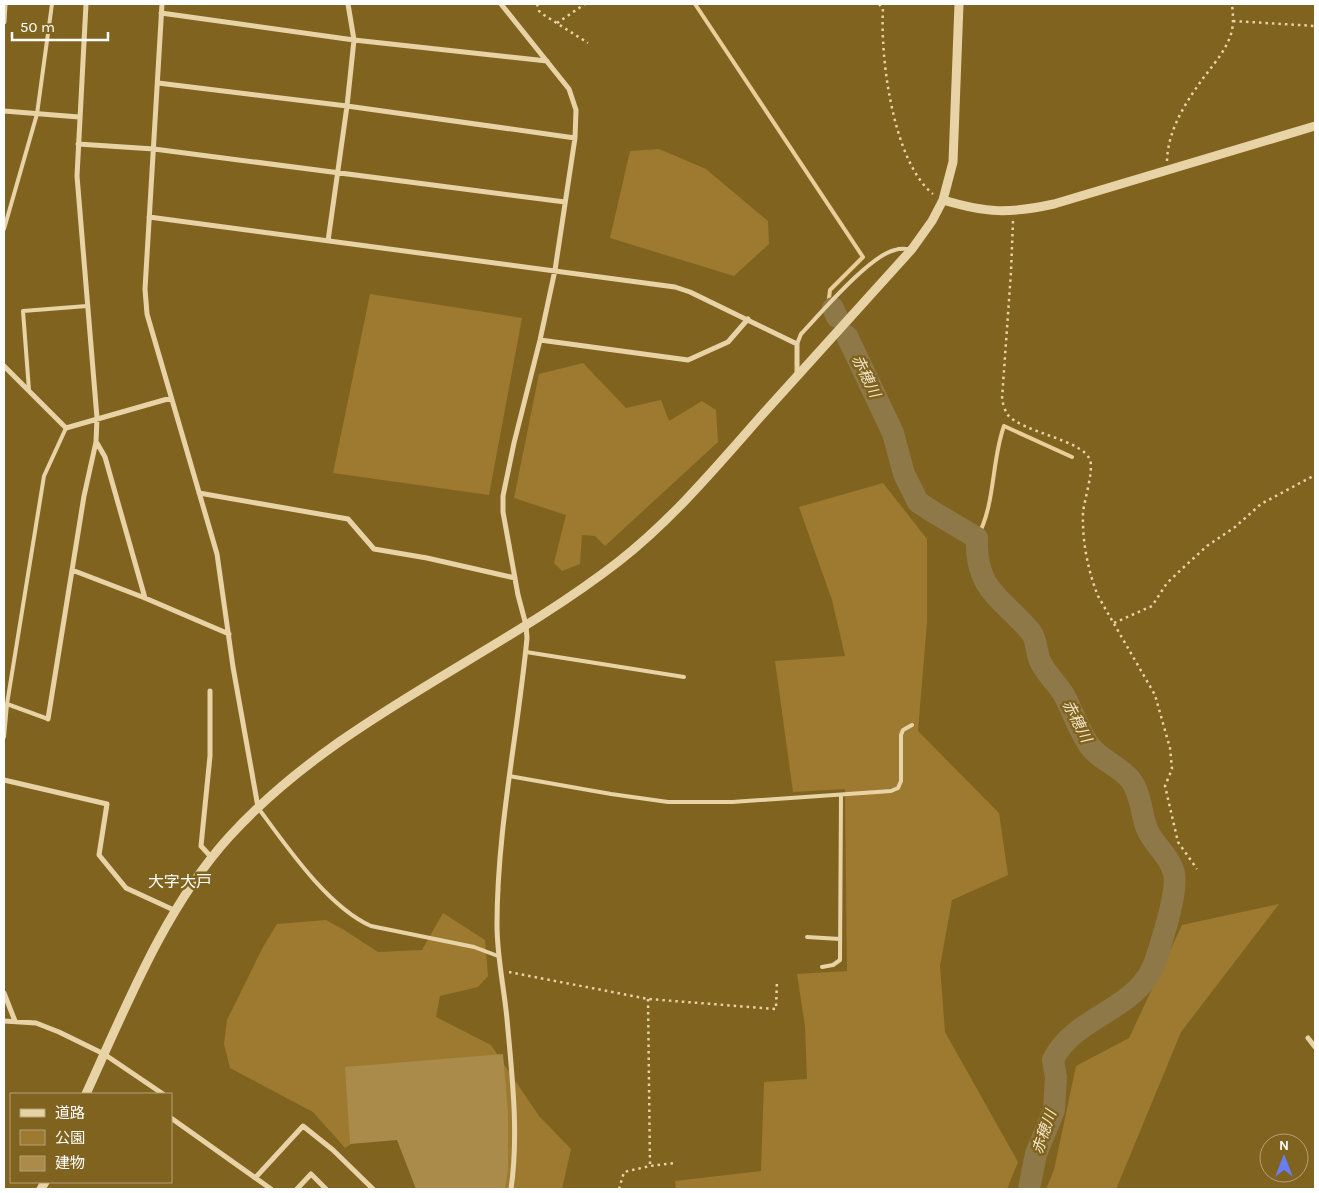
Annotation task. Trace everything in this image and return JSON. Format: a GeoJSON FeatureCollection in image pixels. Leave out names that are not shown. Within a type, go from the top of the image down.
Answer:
{"type":"FeatureCollection","features":[{"type":"Feature","properties":{"kind":"street"},"geometry":{"type":"LineString","coordinates":[[4,22],[5,4]]}},
{"type":"Feature","properties":{"kind":"street"},"geometry":{"type":"LineString","coordinates":[[48,719],[84,496],[96,442],[97,418],[77,176],[86,4]]}},
{"type":"Feature","properties":{"kind":"street"},"geometry":{"type":"LineString","coordinates":[[162,4],[145,289],[147,314],[217,554],[230,634],[233,668],[258,808]]}},
{"type":"Feature","properties":{"kind":"street"},"geometry":{"type":"LineString","coordinates":[[328,241],[354,40],[348,4]]}},
{"type":"Feature","properties":{"kind":"street"},"geometry":{"type":"LineString","coordinates":[[501,4],[569,89],[576,110],[575,138],[555,270],[503,496],[503,512],[528,638],[510,776],[497,923],[498,956],[507,1018],[513,1094],[514,1173],[512,1189]]}},
{"type":"Feature","properties":{"kind":"street"},"geometry":{"type":"LineString","coordinates":[[86,1093],[147,964],[176,911],[228,838],[258,808],[336,745],[526,624],[620,561],[650,534],[726,456],[912,249],[932,221],[943,200],[953,162],[959,4]]}},
{"type":"Feature","properties":{"kind":"street"},"geometry":{"type":"LineString","coordinates":[[161,13],[354,40],[547,61]]}},
{"type":"Feature","properties":{"kind":"street"},"geometry":{"type":"LineString","coordinates":[[158,82],[575,138]]}},
{"type":"Feature","properties":{"kind":"street"},"geometry":{"type":"LineString","coordinates":[[4,112],[79,117]]}},
{"type":"Feature","properties":{"kind":"street"},"geometry":{"type":"LineString","coordinates":[[943,200],[980,210],[1012,212],[1054,204],[1315,126]]}},
{"type":"Feature","properties":{"kind":"street"},"geometry":{"type":"LineString","coordinates":[[78,144],[154,148],[565,202]]}},
{"type":"Feature","properties":{"kind":"street"},"geometry":{"type":"LineString","coordinates":[[149,217],[555,270],[675,288],[690,292],[797,344],[797,376]]}},
{"type":"Feature","properties":{"kind":"street"},"geometry":{"type":"LineString","coordinates":[[540,340],[688,360],[728,342],[748,319]]}},
{"type":"Feature","properties":{"kind":"street"},"geometry":{"type":"LineString","coordinates":[[4,366],[66,428],[171,398]]}},
{"type":"Feature","properties":{"kind":"street"},"geometry":{"type":"LineString","coordinates":[[96,442],[105,456],[145,598]]}},
{"type":"Feature","properties":{"kind":"street"},"geometry":{"type":"LineString","coordinates":[[199,493],[348,519],[374,549],[427,558],[515,578]]}},
{"type":"Feature","properties":{"kind":"street"},"geometry":{"type":"LineString","coordinates":[[72,570],[230,634]]}},
{"type":"Feature","properties":{"kind":"street"},"geometry":{"type":"LineString","coordinates":[[210,691],[210,756],[201,846],[212,858]]}},
{"type":"Feature","properties":{"kind":"street"},"geometry":{"type":"LineString","coordinates":[[4,780],[107,804],[99,855],[126,888],[176,911]]}},
{"type":"Feature","properties":{"kind":"street"},"geometry":{"type":"LineString","coordinates":[[4,993],[15,1020]]}},
{"type":"Feature","properties":{"kind":"street"},"geometry":{"type":"LineString","coordinates":[[4,1021],[15,1020],[36,1023],[104,1054],[162,1093]]}},
{"type":"Feature","properties":{"kind":"street"},"geometry":{"type":"LineString","coordinates":[[1308,1038],[1315,1047]]}},
{"type":"Feature","properties":{"kind":"street"},"geometry":{"type":"LineString","coordinates":[[172,1119],[272,1189]]}},
{"type":"Feature","properties":{"kind":"street"},"geometry":{"type":"LineString","coordinates":[[254,1178],[303,1126],[333,1150],[373,1189]]}},
{"type":"Feature","properties":{"kind":"street"},"geometry":{"type":"LineString","coordinates":[[296,1189],[311,1174],[326,1189]]}},
{"type":"Feature","properties":{"kind":"lane"},"geometry":{"type":"LineString","coordinates":[[4,229],[37,114],[52,4]]}},
{"type":"Feature","properties":{"kind":"lane"},"geometry":{"type":"LineString","coordinates":[[797,344],[801,334],[865,268],[896,249],[912,249]]}},
{"type":"Feature","properties":{"kind":"lane"},"geometry":{"type":"LineString","coordinates":[[29,390],[23,311],[88,306]]}},
{"type":"Feature","properties":{"kind":"lane"},"geometry":{"type":"LineString","coordinates":[[4,737],[7,704],[44,476],[66,428]]}},
{"type":"Feature","properties":{"kind":"lane"},"geometry":{"type":"LineString","coordinates":[[526,652],[684,677]]}},
{"type":"Feature","properties":{"kind":"lane"},"geometry":{"type":"LineString","coordinates":[[7,704],[48,719]]}},
{"type":"Feature","properties":{"kind":"lane"},"geometry":{"type":"LineString","coordinates":[[510,776],[668,802],[732,802],[892,791],[898,788],[901,780],[901,735],[903,730],[912,724]]}},
{"type":"Feature","properties":{"kind":"lane"},"geometry":{"type":"LineString","coordinates":[[822,967],[840,960],[841,795]]}},
{"type":"Feature","properties":{"kind":"lane"},"geometry":{"type":"LineString","coordinates":[[258,808],[294,856],[323,888],[359,921],[372,926],[474,947],[498,956]]}},
{"type":"Feature","properties":{"kind":"lane"},"geometry":{"type":"LineString","coordinates":[[808,937],[840,939]]}},
{"type":"Feature","properties":{"kind":"path"},"geometry":{"type":"LineString","coordinates":[[537,4],[539,11],[588,42]]}},
{"type":"Feature","properties":{"kind":"path"},"geometry":{"type":"LineString","coordinates":[[557,23],[585,4]]}},
{"type":"Feature","properties":{"kind":"path"},"geometry":{"type":"LineString","coordinates":[[879,4],[883,9],[882,32],[890,95],[901,142],[906,156],[918,176],[931,193],[943,200]]}},
{"type":"Feature","properties":{"kind":"path"},"geometry":{"type":"LineString","coordinates":[[1169,170],[1167,160],[1168,149],[1173,128],[1226,45],[1233,21],[1232,4]]}},
{"type":"Feature","properties":{"kind":"path"},"geometry":{"type":"LineString","coordinates":[[1233,21],[1315,26]]}},
{"type":"Feature","properties":{"kind":"path"},"geometry":{"type":"LineString","coordinates":[[1012,212],[1012,254],[1002,400],[1007,414],[1020,423],[1081,450],[1090,460],[1091,470],[1083,512],[1083,529],[1091,579],[1098,596],[1155,695],[1170,748],[1172,769],[1165,786],[1178,842],[1197,869]]}},
{"type":"Feature","properties":{"kind":"path"},"geometry":{"type":"LineString","coordinates":[[1114,623],[1152,606],[1167,584],[1207,546],[1236,528],[1261,504],[1315,475]]}},
{"type":"Feature","properties":{"kind":"path"},"geometry":{"type":"LineString","coordinates":[[500,971],[524,974],[648,999],[776,1009],[777,980]]}},
{"type":"Feature","properties":{"kind":"path"},"geometry":{"type":"LineString","coordinates":[[648,999],[650,1166]]}},
{"type":"Feature","properties":{"kind":"path"},"geometry":{"type":"LineString","coordinates":[[619,1189],[624,1172],[675,1163]]}},
{"type":"Feature","properties":{"kind":"green space"},"geometry":{"type":"Polygon","coordinates":[[[659,149],[706,169],[768,221],[769,244],[734,276],[610,238],[630,151],[659,149]]]}},
{"type":"Feature","properties":{"kind":"green space"},"geometry":{"type":"Polygon","coordinates":[[[370,294],[522,318],[489,495],[333,473],[370,294]]]}},
{"type":"Feature","properties":{"kind":"green space"},"geometry":{"type":"Polygon","coordinates":[[[583,363],[626,408],[661,400],[669,421],[702,401],[716,410],[718,442],[605,546],[595,536],[582,535],[580,564],[562,571],[554,563],[566,515],[514,498],[539,374],[583,363]]]}},
{"type":"Feature","properties":{"kind":"green space"},"geometry":{"type":"Polygon","coordinates":[[[883,483],[927,539],[927,622],[918,731],[999,813],[1008,875],[952,900],[940,966],[945,1032],[1018,1162],[1007,1189],[676,1189],[675,1181],[761,1171],[764,1082],[807,1079],[805,1026],[797,974],[847,971],[845,789],[793,792],[775,661],[845,656],[832,600],[799,507],[883,483]]]}},
{"type":"Feature","properties":{"kind":"green space"},"geometry":{"type":"Polygon","coordinates":[[[1279,904],[1181,1032],[1117,1187],[1118,1189],[1046,1189],[1054,1170],[1076,1066],[1129,1038],[1182,925],[1279,904]]]}},
{"type":"Feature","properties":{"kind":"green space"},"geometry":{"type":"Polygon","coordinates":[[[443,913],[485,940],[488,976],[478,987],[440,996],[436,1017],[491,1045],[539,1116],[571,1149],[562,1189],[417,1189],[422,1164],[401,1131],[375,1129],[345,1148],[313,1112],[230,1068],[224,1044],[227,1020],[263,947],[277,924],[326,920],[378,952],[422,950],[443,913]]]}},
{"type":"Feature","properties":{"kind":"building"},"geometry":{"type":"Polygon","coordinates":[[[503,1054],[508,1113],[508,1170],[505,1189],[416,1189],[397,1140],[350,1144],[345,1067],[503,1054]]]}},
{"type":"Feature","properties":{"kind":"waterway","name":"赤穂川"},"geometry":{"type":"LineString","coordinates":[[695,4],[863,257],[830,290],[829,298]]}},
{"type":"Feature","properties":{"kind":"waterway","name":"赤穂川"},"geometry":{"type":"LineString","coordinates":[[833,308],[837,317]]}},
{"type":"Feature","properties":{"kind":"waterway","name":"赤穂川"},"geometry":{"type":"LineString","coordinates":[[847,336],[893,433],[904,474],[918,502],[977,538],[980,570],[985,581],[1000,601],[1031,632],[1040,661],[1064,695],[1091,748],[1125,774],[1134,784],[1147,829],[1171,864],[1175,878],[1169,914],[1156,959],[1148,976],[1122,1002],[1076,1032],[1063,1045],[1053,1060],[1056,1077],[1054,1110],[1036,1154],[1029,1189]]}},
{"type":"Feature","properties":{"kind":"waterway"},"geometry":{"type":"LineString","coordinates":[[977,538],[987,511],[1004,426],[1072,457]]}},
{"type":"Feature","properties":{"kind":"district","name":"大字大戸"},"geometry":{"type":"Point","coordinates":[180,881]}}]}
